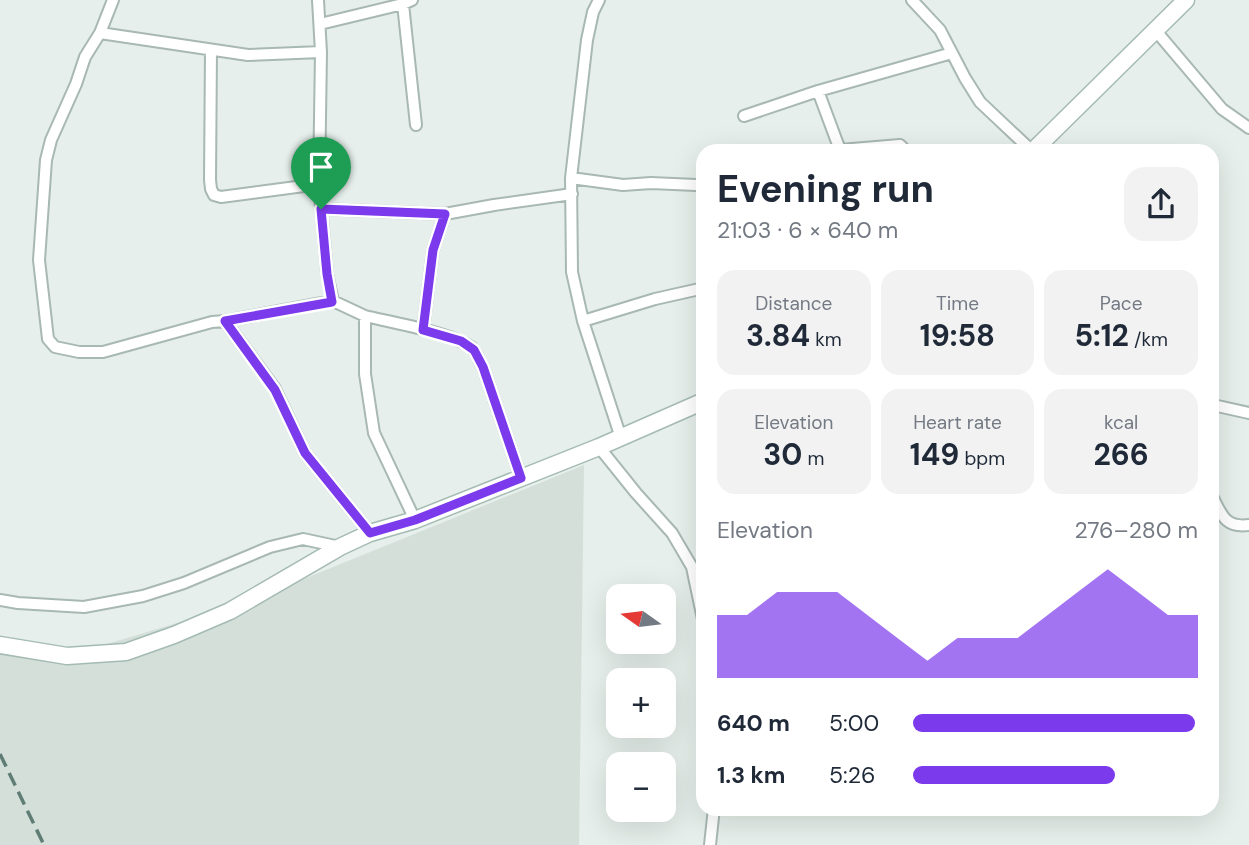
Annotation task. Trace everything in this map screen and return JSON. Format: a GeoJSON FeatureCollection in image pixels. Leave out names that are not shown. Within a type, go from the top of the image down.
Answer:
{"type":"FeatureCollection","features":[{"type":"Feature","properties":{"kind":"street"},"geometry":{"type":"LineString","coordinates":[[113,0],[100,33],[85,57],[51,140],[46,160],[39,260],[48,340],[55,346],[79,352],[103,352],[212,322],[332,302],[365,316],[461,341],[474,350],[483,367],[521,478]]}},
{"type":"Feature","properties":{"kind":"street"},"geometry":{"type":"LineString","coordinates":[[318,0],[321,52],[319,184],[332,302]]}},
{"type":"Feature","properties":{"kind":"street"},"geometry":{"type":"LineString","coordinates":[[599,0],[593,12],[587,40],[571,178],[572,272],[583,321],[621,438]]}},
{"type":"Feature","properties":{"kind":"street"},"geometry":{"type":"LineString","coordinates":[[912,0],[940,30],[980,103],[1025,144]]}},
{"type":"Feature","properties":{"kind":"street"},"geometry":{"type":"LineString","coordinates":[[1038,144],[1186,0]]}},
{"type":"Feature","properties":{"kind":"street"},"geometry":{"type":"LineString","coordinates":[[320,24],[408,2],[416,125]]}},
{"type":"Feature","properties":{"kind":"street"},"geometry":{"type":"LineString","coordinates":[[1156,31],[1222,109],[1249,128]]}},
{"type":"Feature","properties":{"kind":"street"},"geometry":{"type":"LineString","coordinates":[[100,33],[248,55],[321,52]]}},
{"type":"Feature","properties":{"kind":"street"},"geometry":{"type":"LineString","coordinates":[[211,50],[210,180],[214,195],[221,197],[319,184]]}},
{"type":"Feature","properties":{"kind":"street"},"geometry":{"type":"LineString","coordinates":[[744,116],[818,91],[952,53]]}},
{"type":"Feature","properties":{"kind":"street"},"geometry":{"type":"LineString","coordinates":[[818,91],[838,144]]}},
{"type":"Feature","properties":{"kind":"street"},"geometry":{"type":"LineString","coordinates":[[571,178],[623,185],[696,185]]}},
{"type":"Feature","properties":{"kind":"street"},"geometry":{"type":"LineString","coordinates":[[321,209],[445,214],[572,194]]}},
{"type":"Feature","properties":{"kind":"street"},"geometry":{"type":"LineString","coordinates":[[423,330],[433,250],[445,214]]}},
{"type":"Feature","properties":{"kind":"street"},"geometry":{"type":"LineString","coordinates":[[583,321],[696,290]]}},
{"type":"Feature","properties":{"kind":"street"},"geometry":{"type":"LineString","coordinates":[[365,316],[365,374],[374,433],[415,520]]}},
{"type":"Feature","properties":{"kind":"street"},"geometry":{"type":"LineString","coordinates":[[225,321],[275,390],[305,453],[370,533]]}},
{"type":"Feature","properties":{"kind":"street"},"geometry":{"type":"LineString","coordinates":[[0,645],[67,656],[126,652],[230,611],[370,533],[415,520],[621,438],[696,405]]}},
{"type":"Feature","properties":{"kind":"street"},"geometry":{"type":"LineString","coordinates":[[1219,406],[1249,413]]}},
{"type":"Feature","properties":{"kind":"street"},"geometry":{"type":"LineString","coordinates":[[599,447],[672,533],[692,567],[696,586]]}},
{"type":"Feature","properties":{"kind":"street"},"geometry":{"type":"LineString","coordinates":[[1219,509],[1233,525],[1249,526]]}},
{"type":"Feature","properties":{"kind":"street"},"geometry":{"type":"LineString","coordinates":[[0,600],[84,607],[143,596],[270,547],[303,539],[341,547]]}},
{"type":"Feature","properties":{"kind":"street"},"geometry":{"type":"LineString","coordinates":[[710,845],[713,816]]}},
{"type":"Feature","properties":{"kind":"shaded area"},"geometry":{"type":"Polygon","coordinates":[[[584,465],[579,845],[0,845],[0,640],[67,656],[247,602],[584,465]]]}},
{"type":"Feature","properties":{"kind":"railway"},"geometry":{"type":"LineString","coordinates":[[0,754],[44,845]]}},
{"type":"Feature","properties":{"kind":"route"},"geometry":{"type":"LineString","coordinates":[[321,209],[445,214],[433,250],[423,330],[461,341],[474,350],[483,367],[521,478],[415,520],[370,533],[305,453],[275,390],[225,321],[332,302],[321,209]]}}]}
